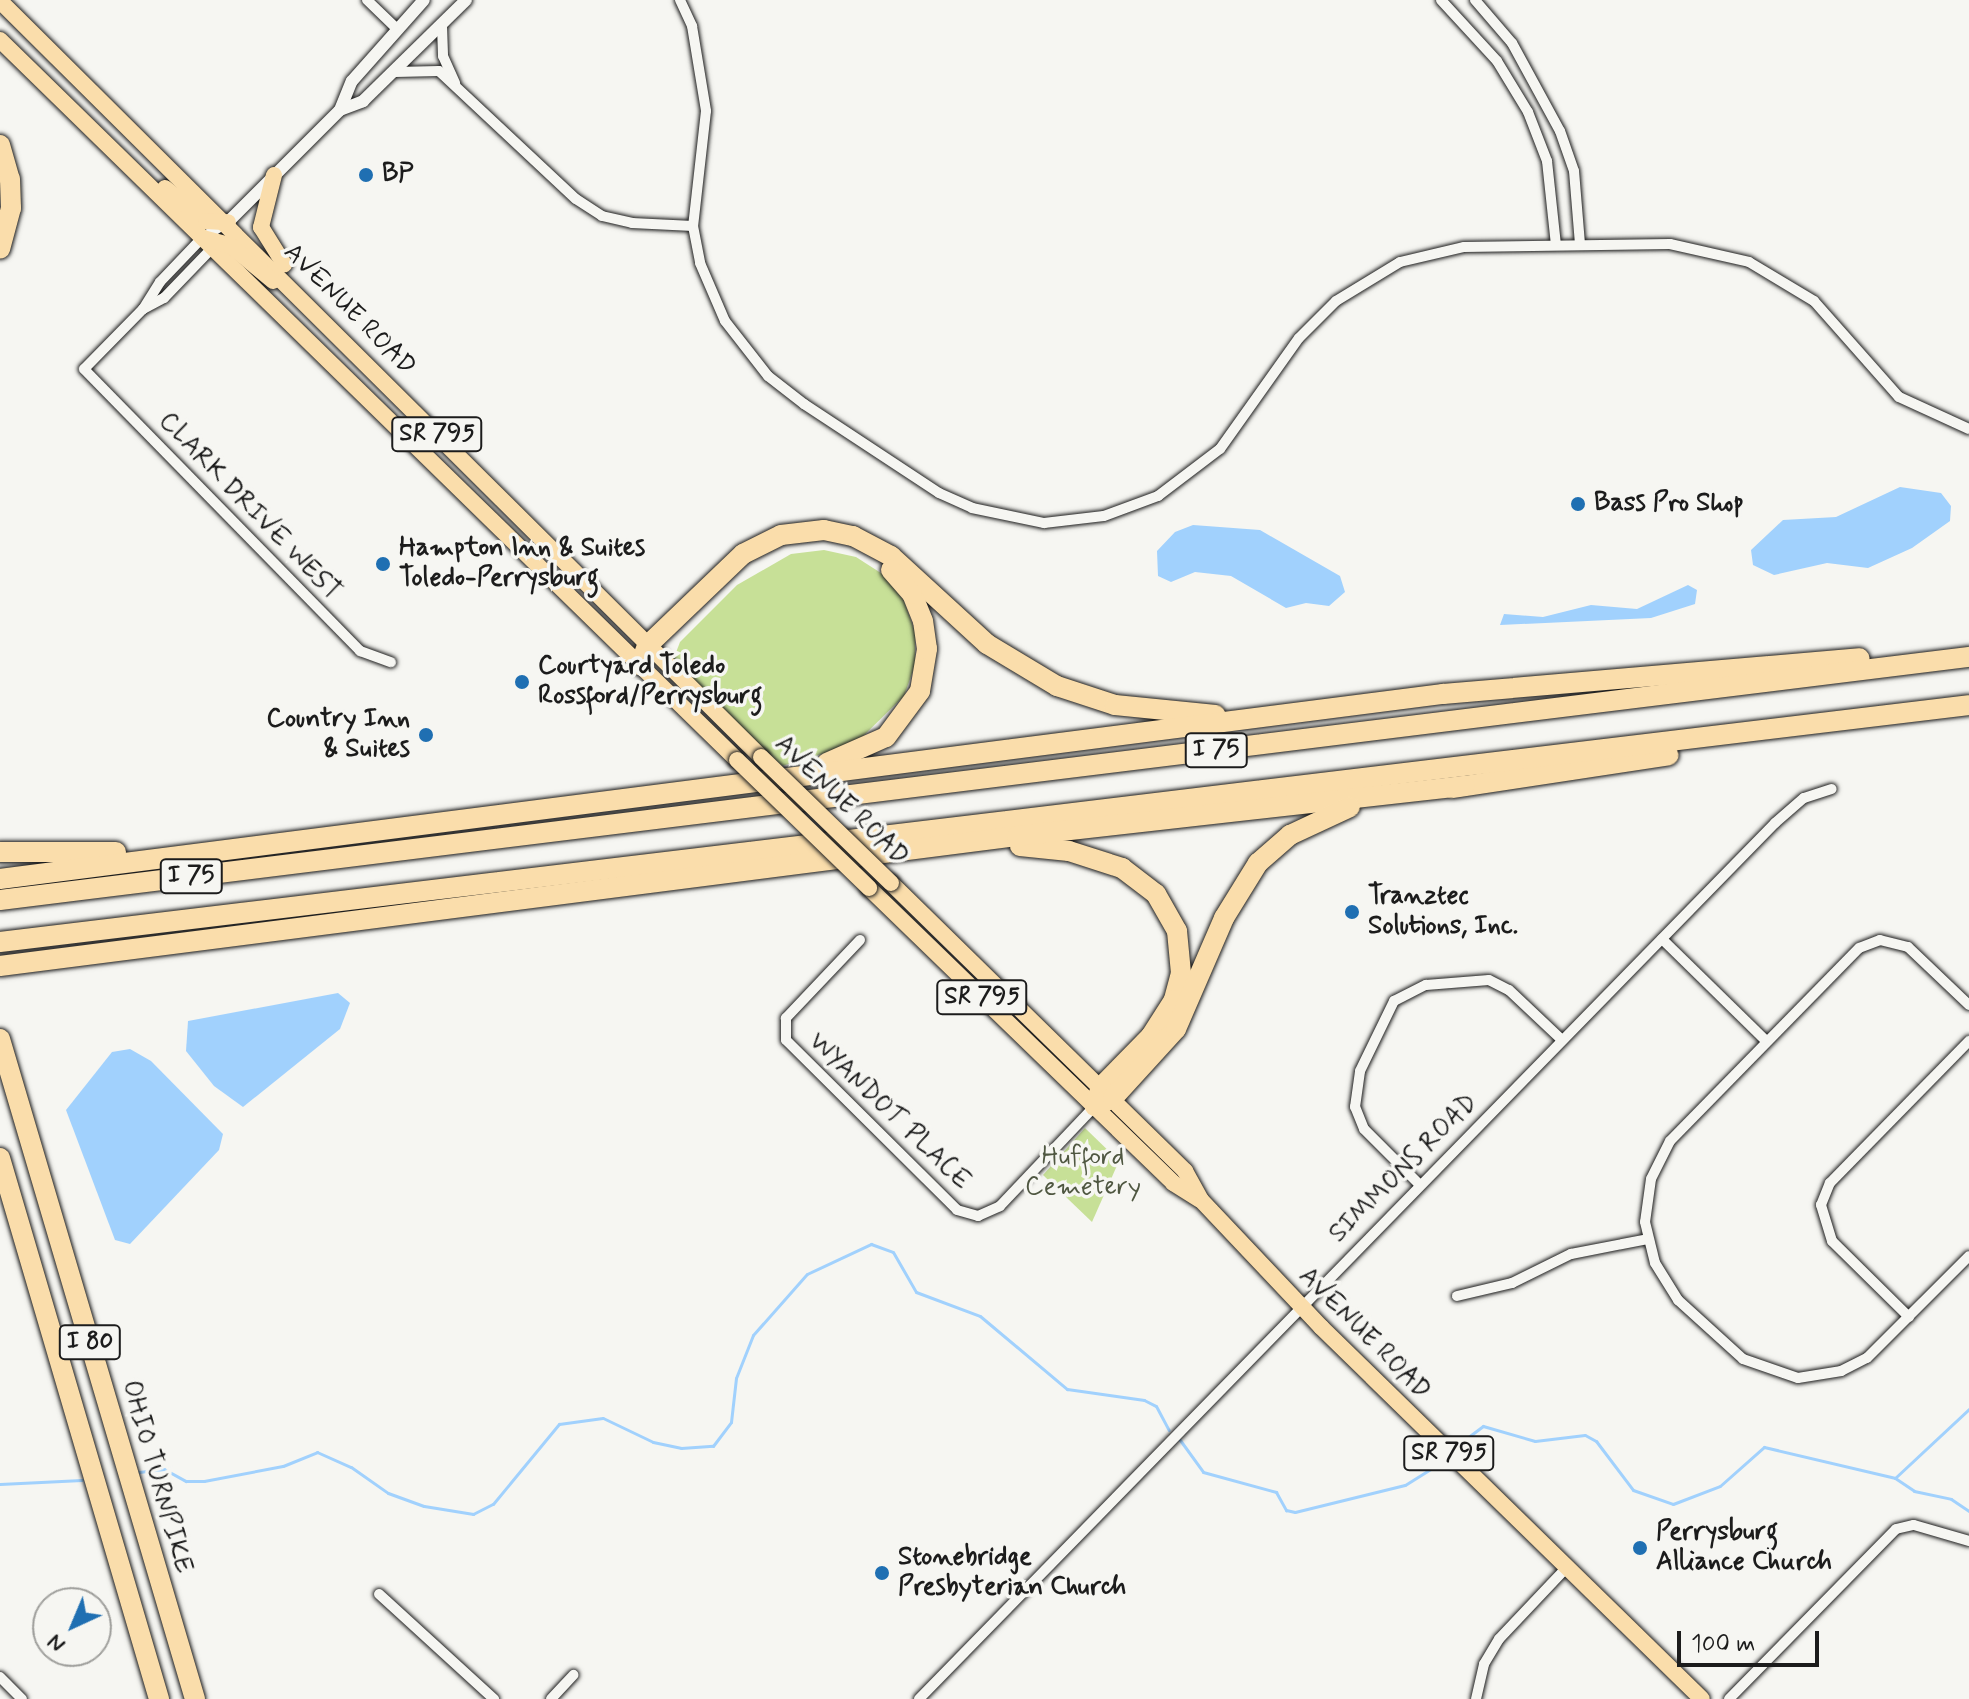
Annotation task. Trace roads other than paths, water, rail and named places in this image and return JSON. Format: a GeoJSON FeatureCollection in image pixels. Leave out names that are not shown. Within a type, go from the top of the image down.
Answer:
{"type":"FeatureCollection","features":[{"type":"Feature","properties":{"kind":"highway"},"geometry":{"type":"LineString","coordinates":[[0,145],[10,179],[11,208],[0,249]]}},
{"type":"Feature","properties":{"kind":"highway"},"geometry":{"type":"LineString","coordinates":[[648,655],[743,554],[781,535],[824,530],[853,536],[891,556],[987,644],[1061,688],[1143,710],[1284,716]]}},
{"type":"Feature","properties":{"kind":"highway"},"geometry":{"type":"LineString","coordinates":[[648,655],[740,571],[790,544],[819,540],[861,550],[893,572],[918,607],[927,649],[923,681],[906,716],[886,737],[842,760],[713,787]]}},
{"type":"Feature","properties":{"kind":"highway"},"geometry":{"type":"LineString","coordinates":[[0,879],[1443,694],[1969,650]]}},
{"type":"Feature","properties":{"kind":"highway","name":"I 75"},"geometry":{"type":"LineString","coordinates":[[8,899],[1969,657]]}},
{"type":"Feature","properties":{"kind":"highway","name":"I 75"},"geometry":{"type":"LineString","coordinates":[[0,942],[962,822],[1969,705]]}},
{"type":"Feature","properties":{"kind":"highway"},"geometry":{"type":"LineString","coordinates":[[1103,1097],[1176,1029],[1233,898],[1273,848],[1308,824],[1348,808],[1464,786],[1835,729],[1864,719]]}},
{"type":"Feature","properties":{"kind":"highway"},"geometry":{"type":"LineString","coordinates":[[0,966],[964,844],[1464,786]]}},
{"type":"Feature","properties":{"kind":"highway"},"geometry":{"type":"LineString","coordinates":[[964,844],[1040,846],[1109,862],[1146,884],[1172,917],[1181,959],[1174,1000],[1151,1036],[1103,1097]]}},
{"type":"Feature","properties":{"kind":"highway"},"geometry":{"type":"LineString","coordinates":[[8,853],[146,850],[167,856]]}},
{"type":"Feature","properties":{"kind":"highway","name":"OHIO TURNPIKE"},"geometry":{"type":"LineString","coordinates":[[0,1039],[195,1699]]}},
{"type":"Feature","properties":{"kind":"highway","name":"I 80"},"geometry":{"type":"LineString","coordinates":[[0,1158],[159,1699]]}},
{"type":"Feature","properties":{"kind":"main road","name":"AVENUE ROAD"},"geometry":{"type":"LineString","coordinates":[[0,1],[355,348],[648,655],[737,760],[869,888],[1103,1097]]}},
{"type":"Feature","properties":{"kind":"main road","name":"AVENUE ROAD"},"geometry":{"type":"LineString","coordinates":[[0,40],[891,883],[1103,1097],[1173,1183],[1201,1200],[1301,1306],[1702,1699]]}},
{"type":"Feature","properties":{"kind":"main road"},"geometry":{"type":"LineString","coordinates":[[101,138],[206,221],[228,222]]}},
{"type":"Feature","properties":{"kind":"main road"},"geometry":{"type":"LineString","coordinates":[[274,175],[260,218],[262,235],[355,348]]}},
{"type":"Feature","properties":{"kind":"main road"},"geometry":{"type":"LineString","coordinates":[[211,242],[355,348]]}},
{"type":"Feature","properties":{"kind":"street"},"geometry":{"type":"LineString","coordinates":[[367,0],[397,29]]}},
{"type":"Feature","properties":{"kind":"street"},"geometry":{"type":"LineString","coordinates":[[211,242],[340,110],[352,81],[424,0]]}},
{"type":"Feature","properties":{"kind":"street"},"geometry":{"type":"LineString","coordinates":[[340,110],[363,101],[466,0]]}},
{"type":"Feature","properties":{"kind":"street"},"geometry":{"type":"LineString","coordinates":[[680,0],[692,26],[706,111],[693,226],[700,263],[716,302],[743,348],[768,376],[939,493],[972,508],[1044,523],[1104,516],[1181,483],[1236,431],[1319,316],[1379,271],[1444,249],[1580,244],[1698,248],[1774,274],[1814,301],[1899,397],[1969,429]]}},
{"type":"Feature","properties":{"kind":"street"},"geometry":{"type":"LineString","coordinates":[[1441,0],[1497,61],[1528,112],[1547,161],[1556,245]]}},
{"type":"Feature","properties":{"kind":"street"},"geometry":{"type":"LineString","coordinates":[[1475,0],[1512,43],[1560,131],[1574,171],[1580,244]]}},
{"type":"Feature","properties":{"kind":"street"},"geometry":{"type":"LineString","coordinates":[[442,26],[443,56],[456,85]]}},
{"type":"Feature","properties":{"kind":"street"},"geometry":{"type":"LineString","coordinates":[[395,72],[428,69],[456,85],[588,208],[632,223],[693,226]]}},
{"type":"Feature","properties":{"kind":"street"},"geometry":{"type":"LineString","coordinates":[[211,242],[228,222]]}},
{"type":"Feature","properties":{"kind":"street","name":"CLARK DRIVE WEST"},"geometry":{"type":"LineString","coordinates":[[211,242],[160,282],[143,309],[84,369],[360,651],[391,662]]}},
{"type":"Feature","properties":{"kind":"street","name":"SIMMONS ROAD"},"geometry":{"type":"LineString","coordinates":[[919,1699],[1775,823],[1804,798],[1832,789]]}},
{"type":"Feature","properties":{"kind":"street"},"geometry":{"type":"LineString","coordinates":[[1662,939],[1766,1041]]}},
{"type":"Feature","properties":{"kind":"street","name":"WYANDOT PLACE"},"geometry":{"type":"LineString","coordinates":[[860,940],[786,1018],[786,1040],[957,1210],[978,1216],[1000,1206],[1103,1097]]}},
{"type":"Feature","properties":{"kind":"street"},"geometry":{"type":"LineString","coordinates":[[1969,1005],[1914,951],[1880,940],[1853,952],[1662,1153],[1647,1193],[1648,1239],[1669,1288],[1710,1330],[1755,1366],[1812,1378],[1867,1358],[1969,1256]]}},
{"type":"Feature","properties":{"kind":"street"},"geometry":{"type":"LineString","coordinates":[[1420,1185],[1364,1129],[1355,1107],[1360,1071],[1394,1001],[1426,985],[1489,980],[1509,990],[1562,1040]]}},
{"type":"Feature","properties":{"kind":"street"},"geometry":{"type":"LineString","coordinates":[[1909,1317],[1832,1241],[1821,1205],[1830,1183],[1969,1041]]}},
{"type":"Feature","properties":{"kind":"street"},"geometry":{"type":"LineString","coordinates":[[1457,1296],[1512,1283],[1571,1254],[1648,1239]]}},
{"type":"Feature","properties":{"kind":"street"},"geometry":{"type":"LineString","coordinates":[[1729,1699],[1896,1529],[1914,1525],[1969,1541]]}},
{"type":"Feature","properties":{"kind":"street"},"geometry":{"type":"LineString","coordinates":[[1476,1699],[1484,1664],[1499,1639],[1567,1567]]}},
{"type":"Feature","properties":{"kind":"street"},"geometry":{"type":"LineString","coordinates":[[379,1594],[494,1699]]}},
{"type":"Feature","properties":{"kind":"street"},"geometry":{"type":"LineString","coordinates":[[551,1699],[573,1675]]}},
{"type":"Feature","properties":{"kind":"street"},"geometry":{"type":"LineString","coordinates":[[0,1677],[22,1699]]}},
{"type":"Feature","properties":{"kind":"water"},"geometry":{"type":"Polygon","coordinates":[[[1900,487],[1941,493],[1951,506],[1950,521],[1912,548],[1868,568],[1827,563],[1774,575],[1753,565],[1751,550],[1783,520],[1836,517],[1900,487]]]}},
{"type":"Feature","properties":{"kind":"water"},"geometry":{"type":"Polygon","coordinates":[[[1193,525],[1260,530],[1340,576],[1345,592],[1329,606],[1306,603],[1286,608],[1231,576],[1195,572],[1171,582],[1158,576],[1157,551],[1175,532],[1193,525]]]}},
{"type":"Feature","properties":{"kind":"water"},"geometry":{"type":"Polygon","coordinates":[[[1688,585],[1697,590],[1695,604],[1651,618],[1500,625],[1504,614],[1543,617],[1591,605],[1637,609],[1688,585]]]}},
{"type":"Feature","properties":{"kind":"water"},"geometry":{"type":"Polygon","coordinates":[[[338,993],[350,1003],[340,1029],[243,1107],[214,1086],[186,1051],[188,1021],[338,993]]]}},
{"type":"Feature","properties":{"kind":"water"},"geometry":{"type":"Polygon","coordinates":[[[130,1049],[151,1061],[223,1134],[219,1150],[130,1244],[115,1240],[66,1110],[112,1052],[130,1049]]]}},
{"type":"Feature","properties":{"kind":"waterway"},"geometry":{"type":"LineString","coordinates":[[139,1472],[164,1469],[186,1481],[204,1481],[283,1466],[317,1452],[351,1467],[388,1493],[424,1506],[473,1514],[493,1504],[559,1424],[603,1418],[653,1442],[681,1448],[713,1446],[731,1422],[736,1378],[753,1335],[807,1274],[871,1244],[893,1252],[916,1292],[980,1316],[1067,1389],[1144,1400],[1156,1406],[1169,1430]]}},
{"type":"Feature","properties":{"kind":"waterway"},"geometry":{"type":"LineString","coordinates":[[1459,1444],[1483,1426],[1535,1441],[1585,1435],[1596,1441],[1633,1490],[1673,1504],[1720,1486],[1764,1447],[1895,1478],[1969,1409]]}},
{"type":"Feature","properties":{"kind":"waterway"},"geometry":{"type":"LineString","coordinates":[[1180,1440],[1203,1472],[1276,1492],[1286,1510],[1295,1512],[1405,1485],[1439,1464]]}},
{"type":"Feature","properties":{"kind":"waterway"},"geometry":{"type":"LineString","coordinates":[[1895,1478],[1914,1491],[1951,1499],[1969,1511]]}},
{"type":"Feature","properties":{"kind":"waterway"},"geometry":{"type":"LineString","coordinates":[[0,1484],[82,1480]]}},
{"type":"Feature","properties":{"kind":"place","name":"BP"},"geometry":{"type":"Point","coordinates":[366,175]}},
{"type":"Feature","properties":{"kind":"place","name":"Bass Pro Shop"},"geometry":{"type":"Point","coordinates":[1578,504]}},
{"type":"Feature","properties":{"kind":"place","name":"Hampton Inn & Suites Toledo-Perrysburg"},"geometry":{"type":"Point","coordinates":[383,564]}},
{"type":"Feature","properties":{"kind":"place","name":"Courtyard Toledo Rossford/Perrysburg"},"geometry":{"type":"Point","coordinates":[522,682]}},
{"type":"Feature","properties":{"kind":"place","name":"Country Inn & Suites"},"geometry":{"type":"Point","coordinates":[426,735]}},
{"type":"Feature","properties":{"kind":"place","name":"Tranztec Solutions, Inc."},"geometry":{"type":"Point","coordinates":[1352,912]}},
{"type":"Feature","properties":{"kind":"place","name":"Perrysburg Alliance Church"},"geometry":{"type":"Point","coordinates":[1640,1548]}},
{"type":"Feature","properties":{"kind":"place","name":"Stonebridge Presbyterian Church"},"geometry":{"type":"Point","coordinates":[882,1573]}},
{"type":"Feature","properties":{"kind":"park label","name":"Hufford Cemetery"},"geometry":{"type":"Point","coordinates":[1083,1173]}}]}
